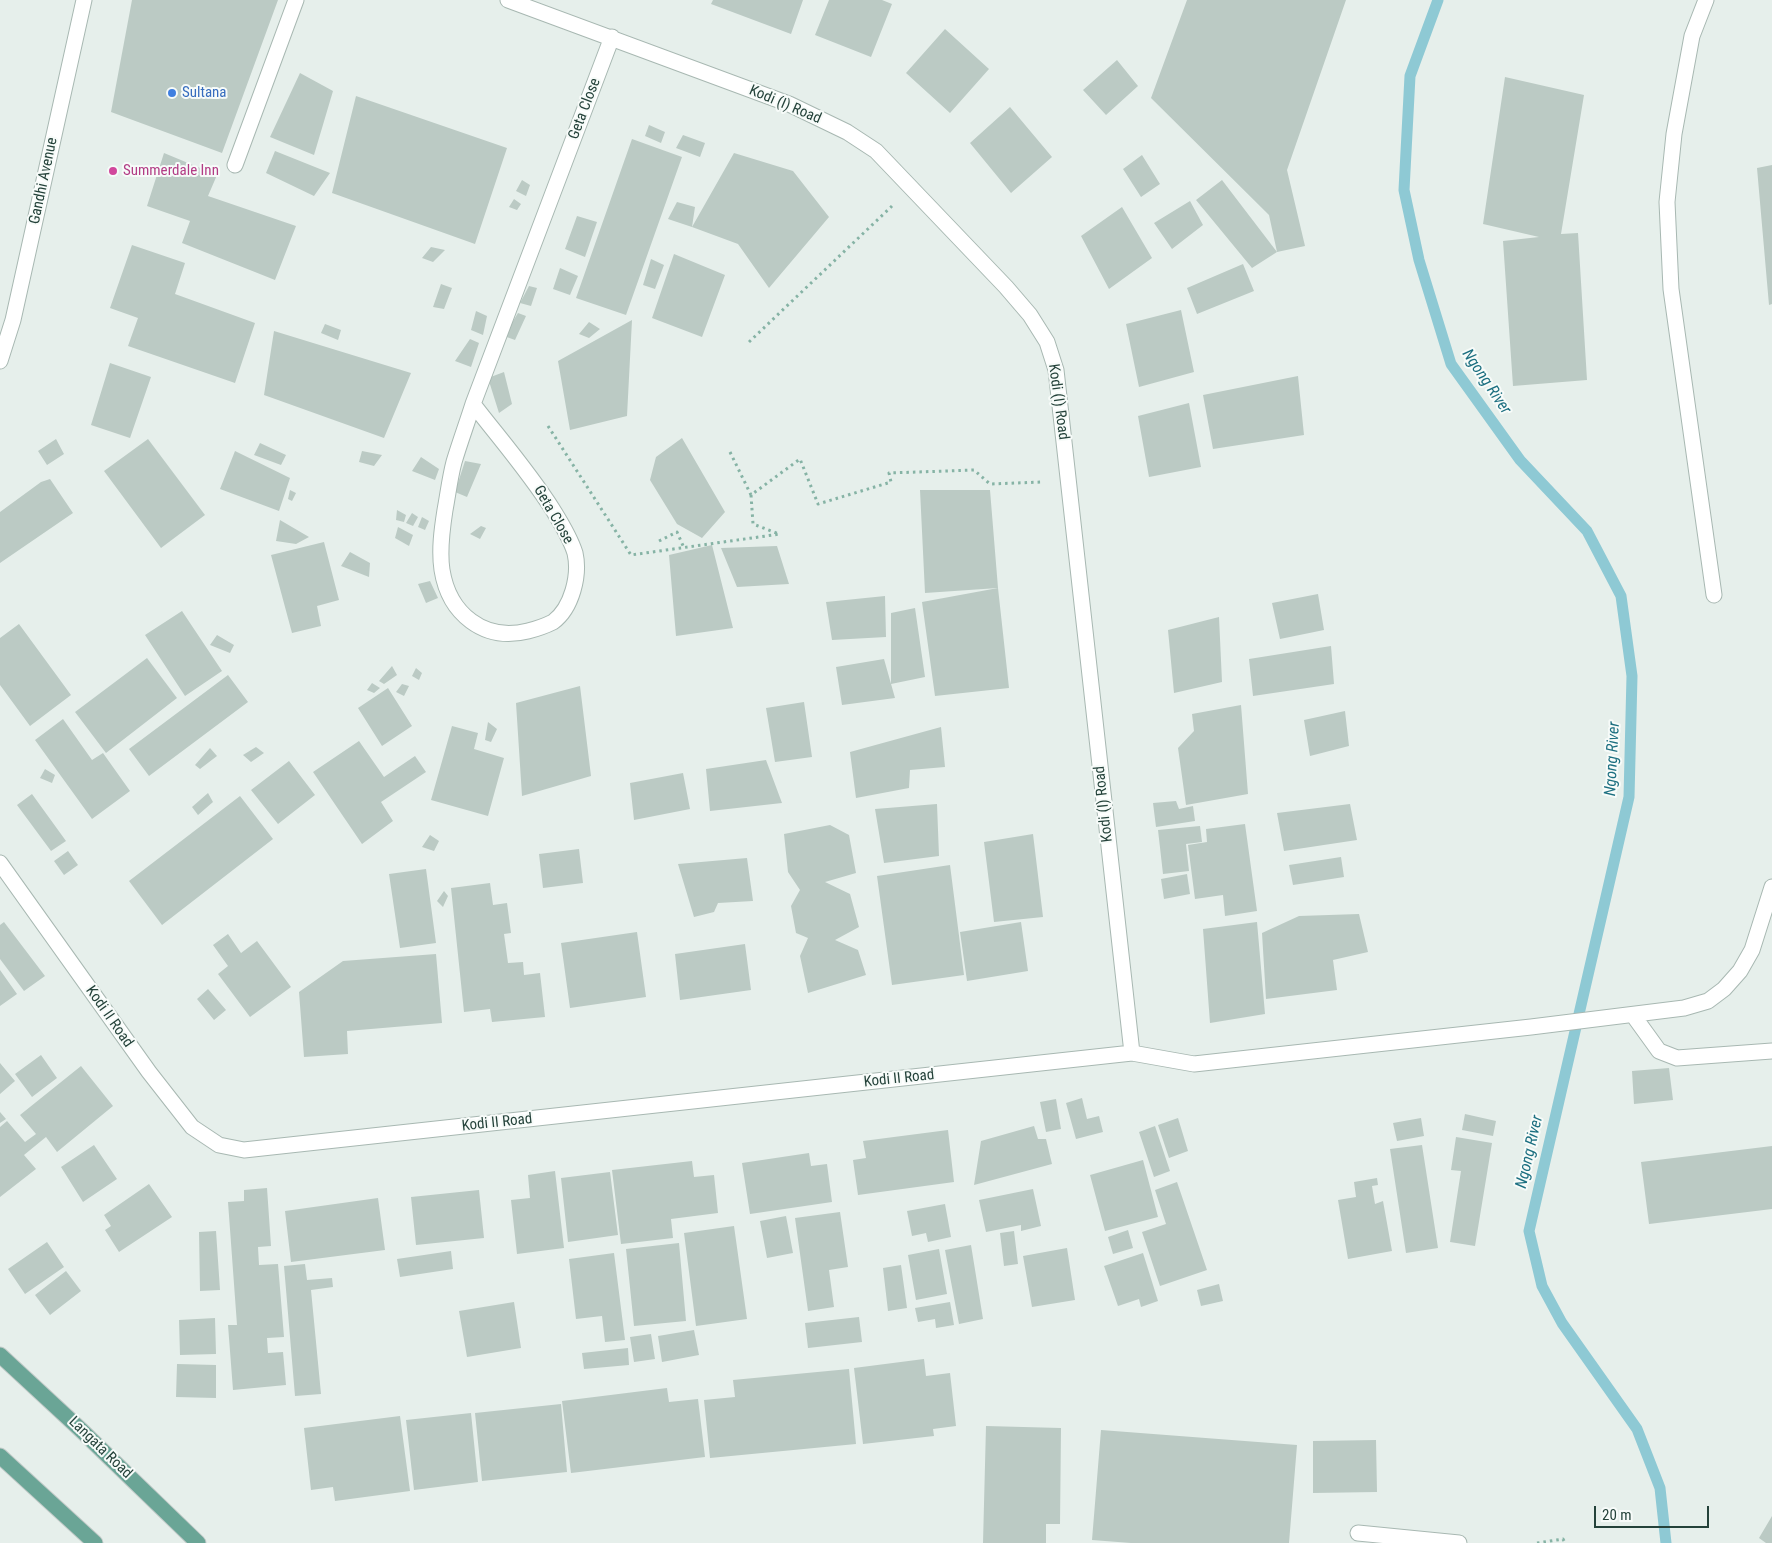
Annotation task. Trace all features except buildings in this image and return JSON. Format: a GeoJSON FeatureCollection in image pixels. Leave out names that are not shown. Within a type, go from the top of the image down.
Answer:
{"type":"FeatureCollection","features":[{"type":"Feature","properties":{"kind":"main road","name":"Langata Road"},"geometry":{"type":"LineString","coordinates":[[0,1355],[198,1543]]}},
{"type":"Feature","properties":{"kind":"main road"},"geometry":{"type":"LineString","coordinates":[[0,1456],[95,1543]]}},
{"type":"Feature","properties":{"kind":"street","name":"Gandhi Avenue"},"geometry":{"type":"LineString","coordinates":[[0,361],[13,320],[84,0]]}},
{"type":"Feature","properties":{"kind":"street"},"geometry":{"type":"LineString","coordinates":[[235,164],[296,0]]}},
{"type":"Feature","properties":{"kind":"street","name":"Kodi (I) Road"},"geometry":{"type":"LineString","coordinates":[[508,0],[789,104],[847,132],[876,151],[1006,287],[1030,315],[1047,342],[1056,370],[1132,1053]]}},
{"type":"Feature","properties":{"kind":"street"},"geometry":{"type":"LineString","coordinates":[[1706,0],[1692,36],[1674,134],[1667,202],[1671,289],[1714,596]]}},
{"type":"Feature","properties":{"kind":"street","name":"Geta Close"},"geometry":{"type":"LineString","coordinates":[[473,404],[532,479],[566,530],[575,553],[577,570],[574,588],[565,607],[553,621],[540,628],[504,634],[487,630],[468,619],[458,610],[448,591],[442,570],[441,535],[454,463],[473,404],[612,37]]}},
{"type":"Feature","properties":{"kind":"street","name":"Kodi II Road"},"geometry":{"type":"LineString","coordinates":[[0,863],[149,1072],[192,1126],[219,1145],[244,1150],[1132,1053],[1194,1064],[1532,1027],[1684,1008],[1708,1001],[1724,989],[1740,971],[1752,950],[1772,887]]}},
{"type":"Feature","properties":{"kind":"street"},"geometry":{"type":"LineString","coordinates":[[1633,1015],[1659,1052],[1677,1058],[1772,1051]]}},
{"type":"Feature","properties":{"kind":"street"},"geometry":{"type":"LineString","coordinates":[[1358,1533],[1459,1543]]}},
{"type":"Feature","properties":{"kind":"path"},"geometry":{"type":"LineString","coordinates":[[749,342],[911,188]]}},
{"type":"Feature","properties":{"kind":"path"},"geometry":{"type":"LineString","coordinates":[[548,426],[632,555],[780,534],[753,524],[751,495],[730,452]]}},
{"type":"Feature","properties":{"kind":"path"},"geometry":{"type":"LineString","coordinates":[[751,495],[800,459],[818,504],[891,482],[889,473],[974,470],[990,484],[1050,482]]}},
{"type":"Feature","properties":{"kind":"path"},"geometry":{"type":"LineString","coordinates":[[659,541],[677,532],[684,548]]}},
{"type":"Feature","properties":{"kind":"path"},"geometry":{"type":"LineString","coordinates":[[1536,1543],[1563,1538],[1565,1543]]}},
{"type":"Feature","properties":{"kind":"waterway","name":"Ngong River"},"geometry":{"type":"LineString","coordinates":[[1438,0],[1410,76],[1404,190],[1419,260],[1451,364],[1520,460],[1587,531],[1621,596],[1632,676],[1629,797],[1529,1231],[1542,1286],[1562,1323],[1637,1429],[1660,1488],[1666,1543]]}},
{"type":"Feature","properties":{"kind":"place","name":"Sultana"},"geometry":{"type":"Point","coordinates":[172,93]}},
{"type":"Feature","properties":{"kind":"place","name":"Summerdale Inn"},"geometry":{"type":"Point","coordinates":[113,171]}}]}
